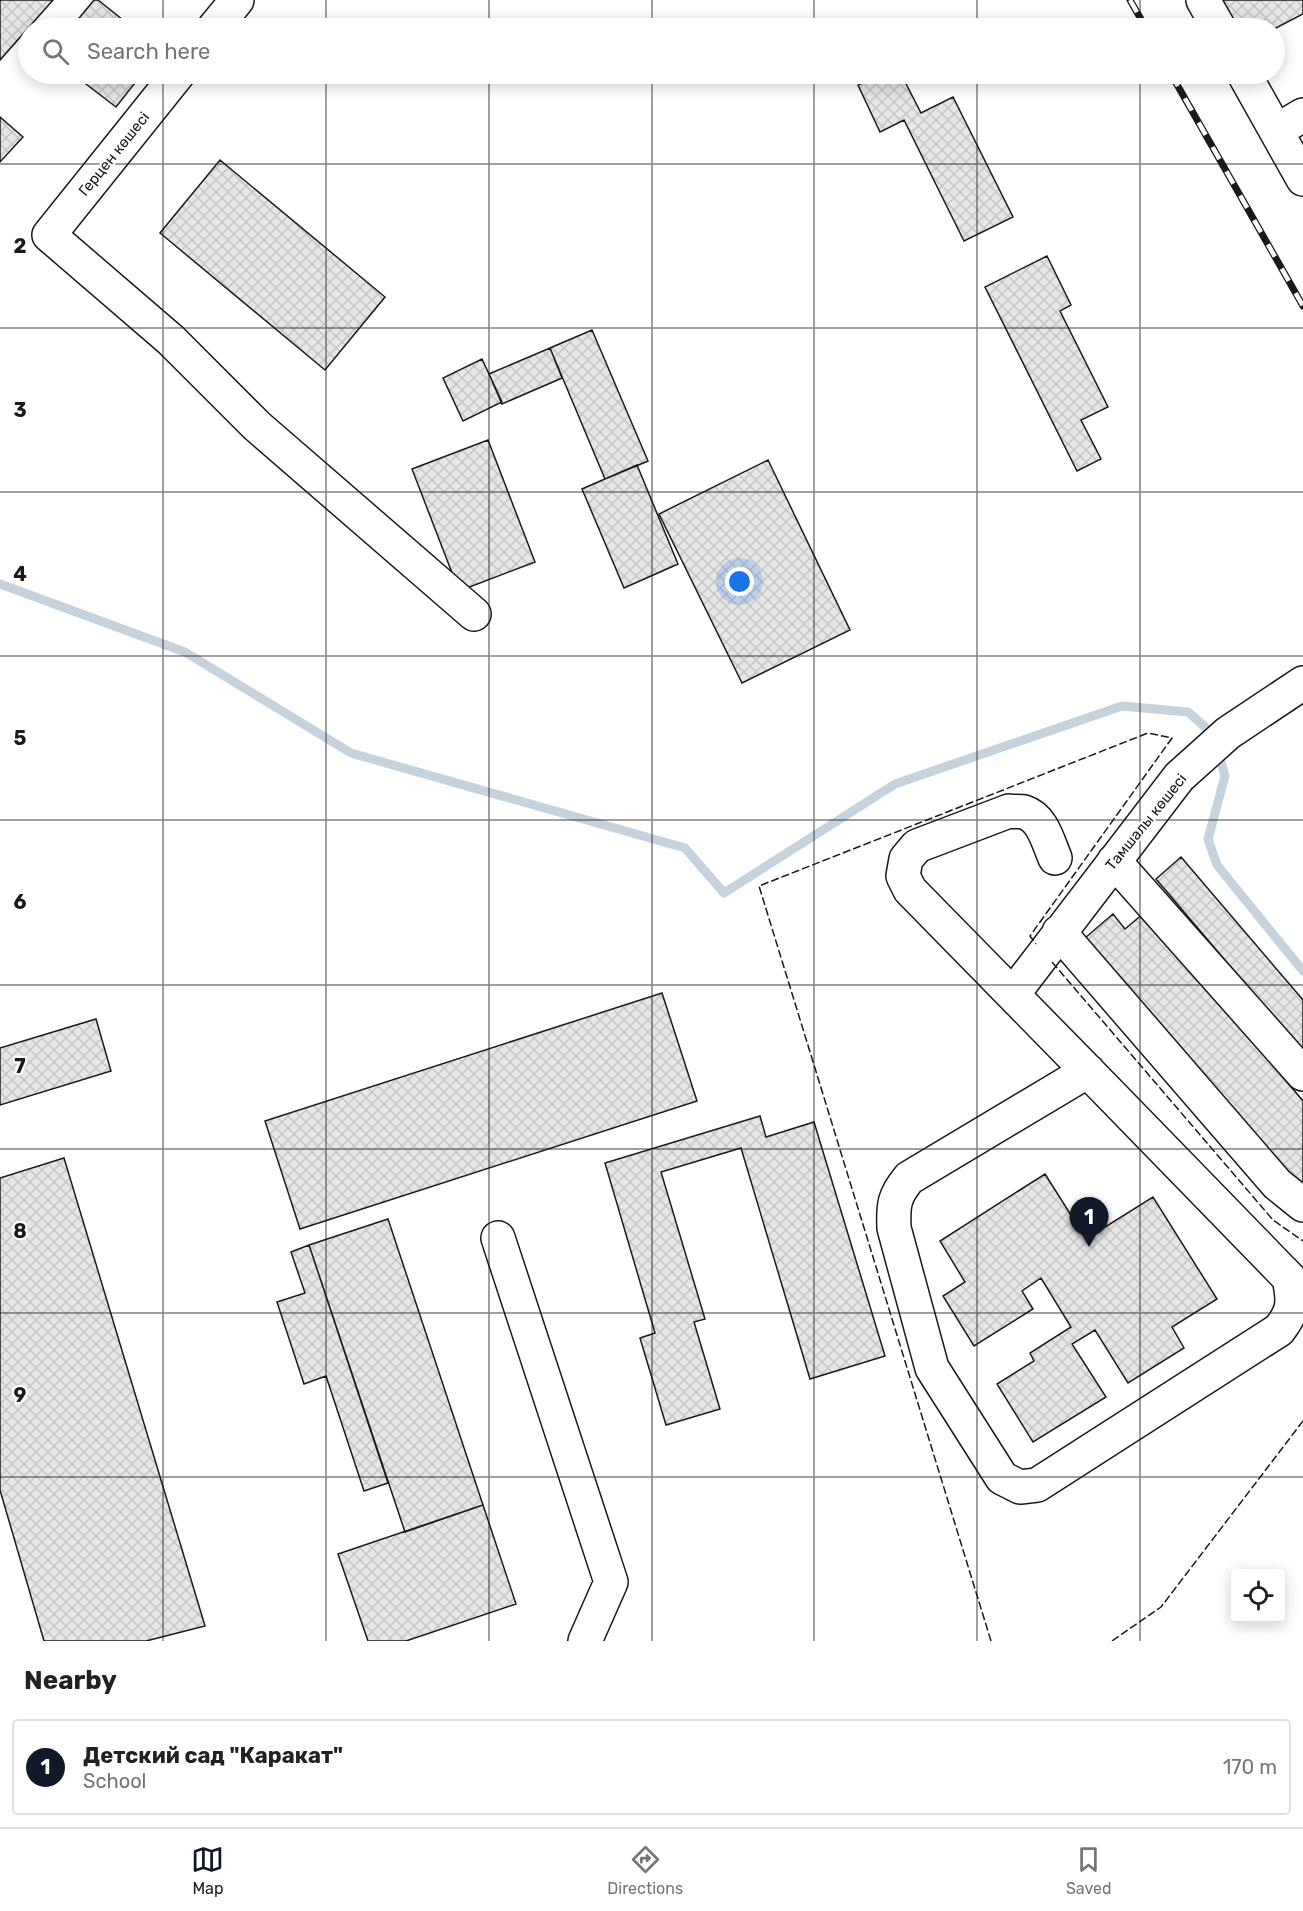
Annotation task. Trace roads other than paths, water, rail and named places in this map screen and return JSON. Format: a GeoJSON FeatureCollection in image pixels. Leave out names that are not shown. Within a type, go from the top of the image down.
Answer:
{"type":"FeatureCollection","features":[{"type":"Feature","properties":{"kind":"street"},"geometry":{"type":"LineString","coordinates":[[222,18],[237,0]]}},
{"type":"Feature","properties":{"kind":"street"},"geometry":{"type":"LineString","coordinates":[[1203,0],[1213,18]]}},
{"type":"Feature","properties":{"kind":"street","name":"Герцен көшесі"},"geometry":{"type":"LineString","coordinates":[[170,84],[49,235],[171,340],[257,426],[474,614]]}},
{"type":"Feature","properties":{"kind":"street"},"geometry":{"type":"LineString","coordinates":[[1253,84],[1290,123],[1303,179]]}},
{"type":"Feature","properties":{"kind":"street","name":"Тамшалы көшесі"},"geometry":{"type":"LineString","coordinates":[[1013,994],[1179,777],[1228,733],[1303,682]]}},
{"type":"Feature","properties":{"kind":"street"},"geometry":{"type":"LineString","coordinates":[[1055,858],[1042,827],[1024,812],[1009,811],[917,846],[906,859],[903,876],[910,890],[1013,994],[1088,1071],[1288,1278],[1293,1297],[1290,1316],[1279,1330],[1037,1485],[1020,1487],[1002,1479],[932,1368],[894,1228],[893,1208],[898,1192],[909,1178],[1088,1071]]}},
{"type":"Feature","properties":{"kind":"street"},"geometry":{"type":"LineString","coordinates":[[1114,861],[1303,1074]]}},
{"type":"Feature","properties":{"kind":"street"},"geometry":{"type":"LineString","coordinates":[[1059,932],[1277,1184],[1303,1205]]}},
{"type":"Feature","properties":{"kind":"street"},"geometry":{"type":"LineString","coordinates":[[498,1238],[611,1582],[585,1641]]}},
{"type":"Feature","properties":{"kind":"waterway"},"geometry":{"type":"LineString","coordinates":[[0,584],[185,652],[351,753],[685,848],[724,893],[895,784],[1122,706],[1188,712],[1212,733],[1214,738]]}},
{"type":"Feature","properties":{"kind":"waterway"},"geometry":{"type":"LineString","coordinates":[[1218,751],[1225,776],[1208,839],[1217,865],[1303,971]]}},
{"type":"Feature","properties":{"kind":"railway"},"geometry":{"type":"LineString","coordinates":[[1130,0],[1140,18]]}},
{"type":"Feature","properties":{"kind":"railway"},"geometry":{"type":"LineString","coordinates":[[1177,84],[1303,306]]}},
{"type":"Feature","properties":{"kind":"place","name":"Детский сад \"Каракат\""},"geometry":{"type":"Point","coordinates":[1089,1247]}}]}
